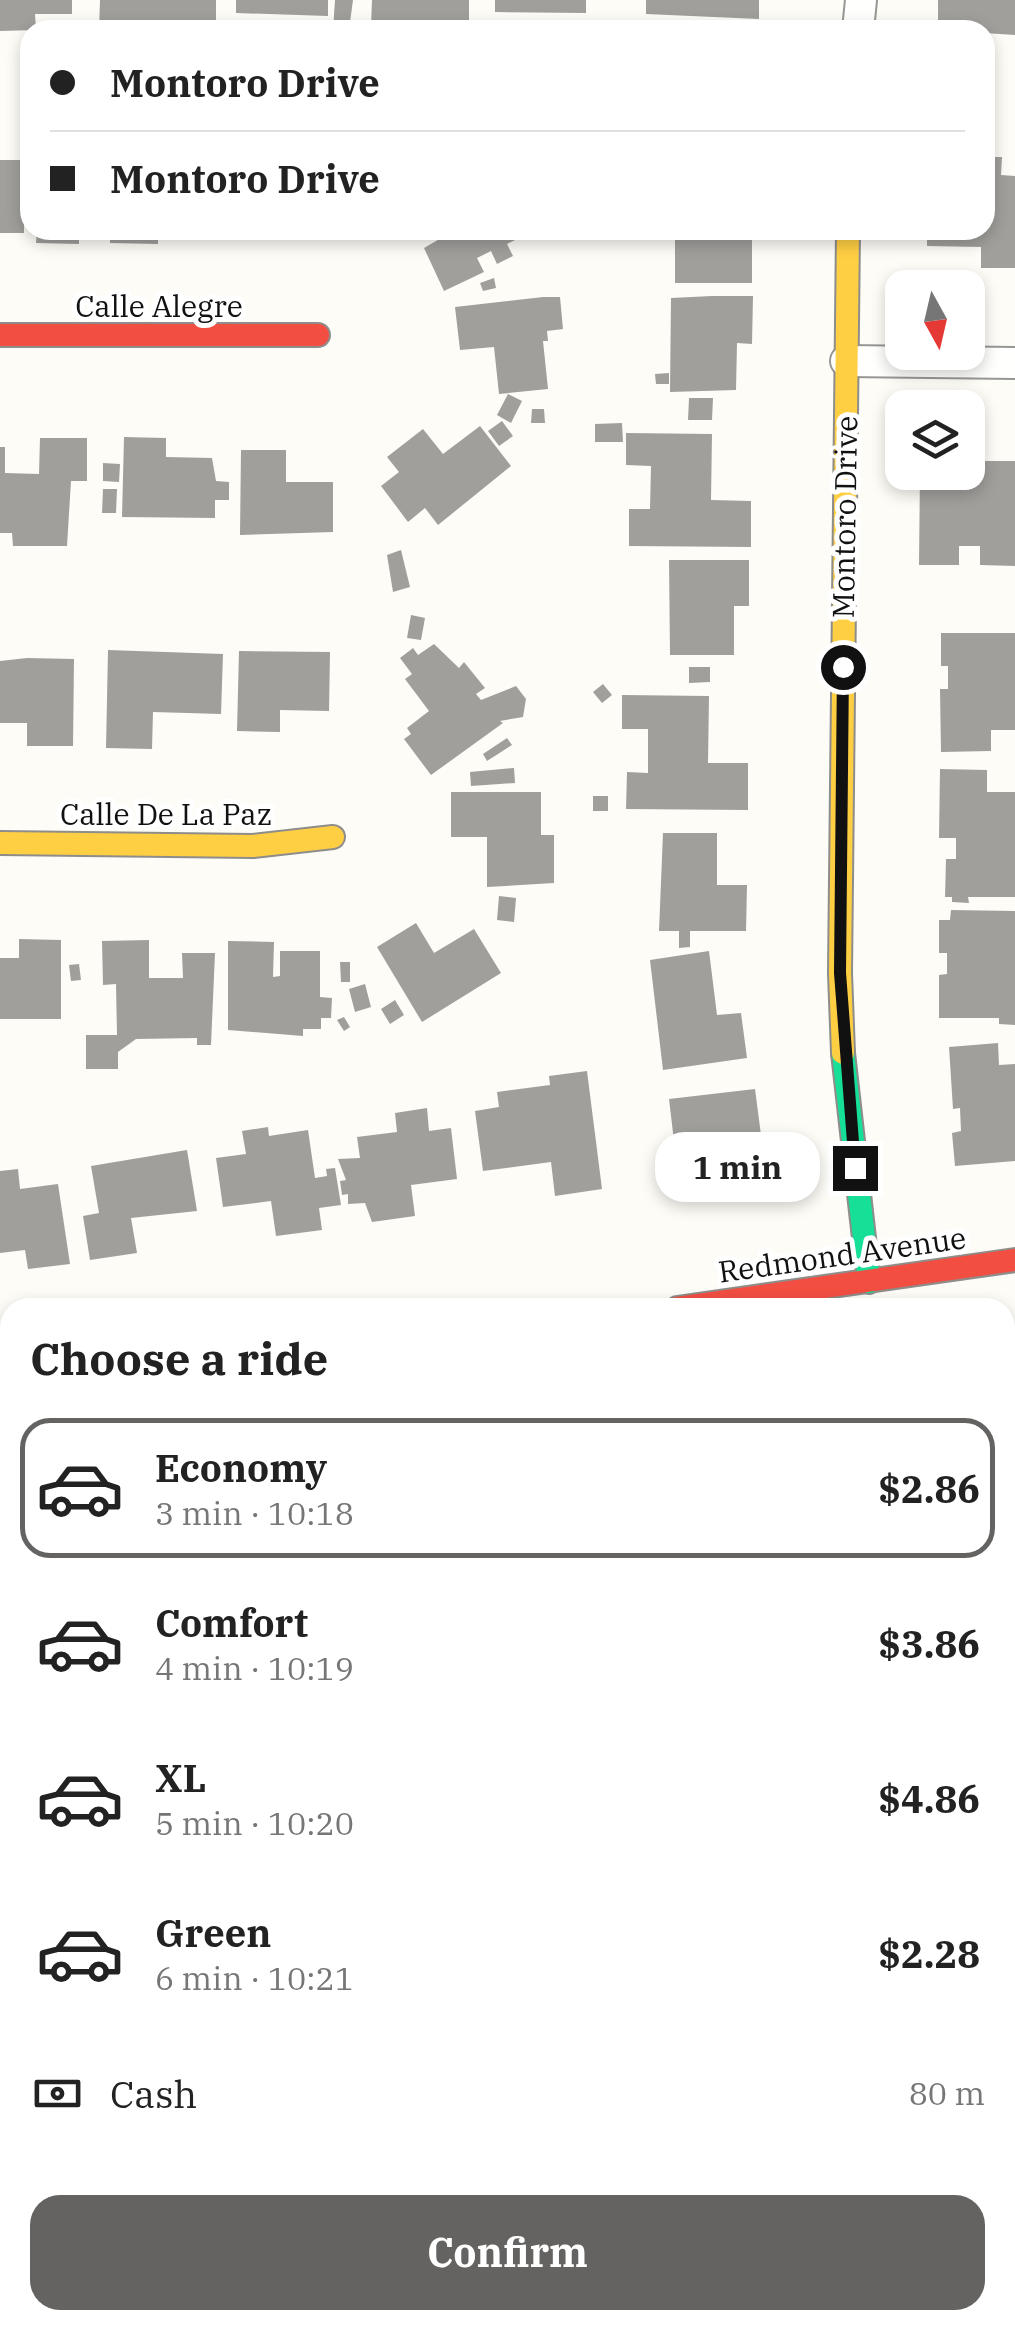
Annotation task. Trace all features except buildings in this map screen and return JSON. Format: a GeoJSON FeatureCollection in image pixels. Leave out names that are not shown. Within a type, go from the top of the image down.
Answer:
{"type":"FeatureCollection","features":[{"type":"Feature","properties":{"kind":"street","name":"Montoro Drive"},"geometry":{"type":"LineString","coordinates":[[848,240],[840,973],[844,1066],[869,1282]]}},
{"type":"Feature","properties":{"kind":"street","name":"Calle Alegre"},"geometry":{"type":"LineString","coordinates":[[0,335],[318,335]]}},
{"type":"Feature","properties":{"kind":"street"},"geometry":{"type":"LineString","coordinates":[[846,361],[1015,362]]}},
{"type":"Feature","properties":{"kind":"street","name":"Calle De La Paz"},"geometry":{"type":"LineString","coordinates":[[0,843],[253,846],[333,837]]}},
{"type":"Feature","properties":{"kind":"street","name":"Redmond Avenue"},"geometry":{"type":"LineString","coordinates":[[751,1298],[1015,1260]]}},
{"type":"Feature","properties":{"kind":"traffic: fast"},"geometry":{"type":"LineString","coordinates":[[843,1053],[869,1282]]}},
{"type":"Feature","properties":{"kind":"traffic: slow"},"geometry":{"type":"LineString","coordinates":[[843,1053],[840,973],[848,240]]}},
{"type":"Feature","properties":{"kind":"traffic: slow"},"geometry":{"type":"LineString","coordinates":[[0,843],[253,846],[333,837]]}},
{"type":"Feature","properties":{"kind":"traffic: jam"},"geometry":{"type":"LineString","coordinates":[[0,335],[318,335]]}},
{"type":"Feature","properties":{"kind":"traffic: jam"},"geometry":{"type":"LineString","coordinates":[[747,1298],[1015,1260]]}},
{"type":"Feature","properties":{"kind":"route"},"geometry":{"type":"LineString","coordinates":[[843,667],[840,973],[844,1066],[855,1168]]}}]}
